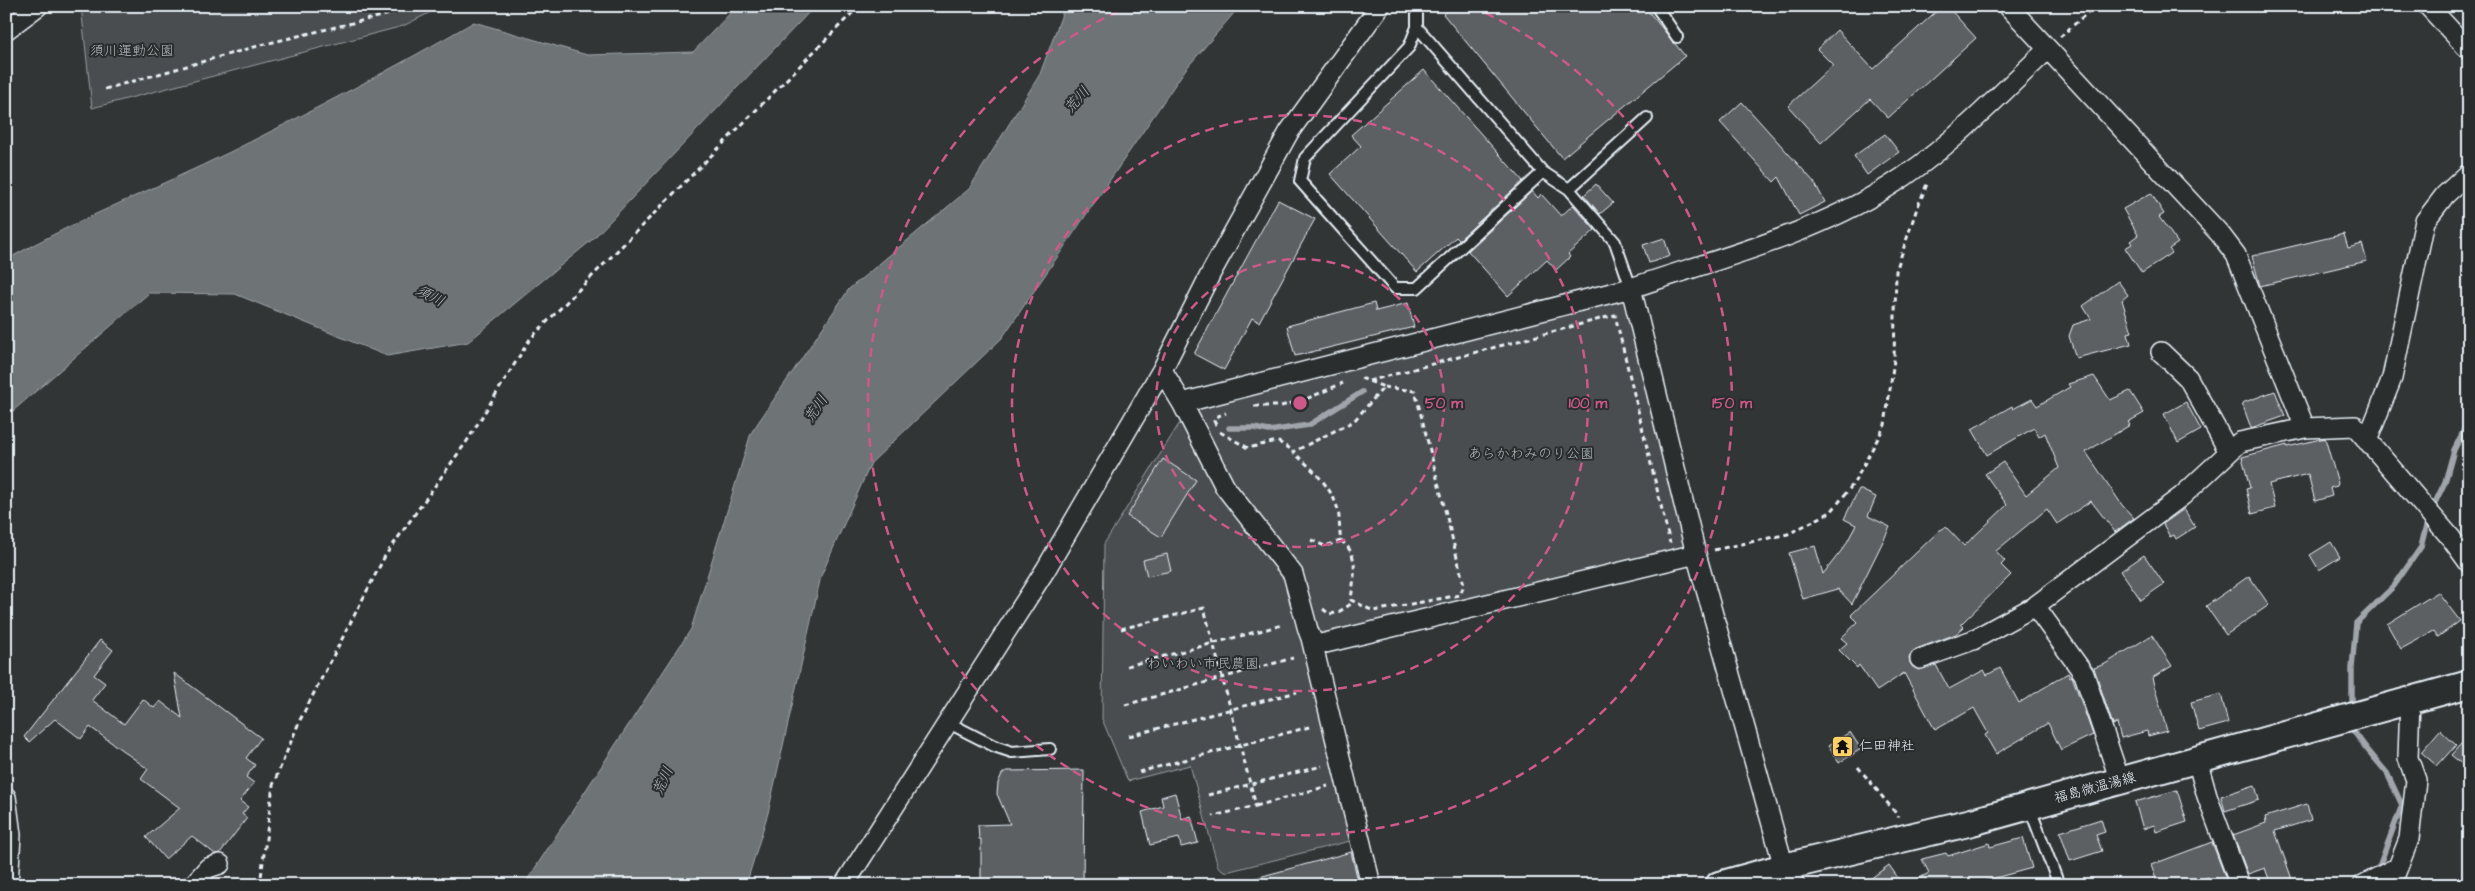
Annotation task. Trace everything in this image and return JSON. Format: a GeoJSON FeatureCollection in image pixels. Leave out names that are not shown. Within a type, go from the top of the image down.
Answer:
{"type":"FeatureCollection","features":[{"type":"Feature","properties":{"kind":"main road","name":"福島微温湯線"},"geometry":{"type":"LineString","coordinates":[[1719,885],[1789,876],[1914,835],[2029,806],[2469,684]]}},
{"type":"Feature","properties":{"kind":"street"},"geometry":{"type":"LineString","coordinates":[[6,30],[38,6]]}},
{"type":"Feature","properties":{"kind":"street"},"geometry":{"type":"LineString","coordinates":[[844,885],[1046,569],[1162,370],[1211,273],[1289,132],[1380,6]]}},
{"type":"Feature","properties":{"kind":"street"},"geometry":{"type":"LineString","coordinates":[[2008,6],[2220,234],[2236,255],[2305,428]]}},
{"type":"Feature","properties":{"kind":"street"},"geometry":{"type":"LineString","coordinates":[[2428,6],[2469,50]]}},
{"type":"Feature","properties":{"kind":"street"},"geometry":{"type":"LineString","coordinates":[[1182,403],[1631,288],[1786,237],[1842,212],[1888,187],[1944,147],[2048,49]]}},
{"type":"Feature","properties":{"kind":"street"},"geometry":{"type":"LineString","coordinates":[[2367,441],[2392,378],[2425,221],[2445,195],[2469,173]]}},
{"type":"Feature","properties":{"kind":"street"},"geometry":{"type":"LineString","coordinates":[[1631,288],[1696,554],[1789,876]]}},
{"type":"Feature","properties":{"kind":"street"},"geometry":{"type":"LineString","coordinates":[[2161,352],[2188,378],[2229,452]]}},
{"type":"Feature","properties":{"kind":"street"},"geometry":{"type":"LineString","coordinates":[[1162,370],[1182,403],[1225,487],[1293,574],[1311,638],[1372,885]]}},
{"type":"Feature","properties":{"kind":"street"},"geometry":{"type":"LineString","coordinates":[[1920,659],[1973,640],[2035,606],[2182,496],[2240,442],[2305,428],[2355,426],[2451,538],[2469,563]]}},
{"type":"Feature","properties":{"kind":"street"},"geometry":{"type":"LineString","coordinates":[[1311,638],[1318,645],[1340,641],[1696,554]]}},
{"type":"Feature","properties":{"kind":"street"},"geometry":{"type":"LineString","coordinates":[[2035,606],[2084,674],[2120,781]]}},
{"type":"Feature","properties":{"kind":"street"},"geometry":{"type":"LineString","coordinates":[[2391,885],[2409,839],[2416,780],[2408,758],[2410,701]]}},
{"type":"Feature","properties":{"kind":"street"},"geometry":{"type":"LineString","coordinates":[[2197,760],[2207,796],[2240,885]]}},
{"type":"Feature","properties":{"kind":"street"},"geometry":{"type":"LineString","coordinates":[[6,797],[8,885]]}},
{"type":"Feature","properties":{"kind":"street"},"geometry":{"type":"LineString","coordinates":[[193,885],[208,868],[220,864]]}},
{"type":"Feature","properties":{"kind":"street"},"geometry":{"type":"LineString","coordinates":[[2363,885],[2398,867]]}},
{"type":"Feature","properties":{"kind":"lane"},"geometry":{"type":"LineString","coordinates":[[1417,6],[1416,27],[1409,47],[1305,158],[1300,181],[1395,288],[1417,288],[1543,172]]}},
{"type":"Feature","properties":{"kind":"lane"},"geometry":{"type":"LineString","coordinates":[[1656,6],[1678,37]]}},
{"type":"Feature","properties":{"kind":"lane"},"geometry":{"type":"LineString","coordinates":[[1416,27],[1543,172],[1569,189],[1615,242],[1631,288]]}},
{"type":"Feature","properties":{"kind":"lane"},"geometry":{"type":"LineString","coordinates":[[1569,189],[1647,118]]}},
{"type":"Feature","properties":{"kind":"lane"},"geometry":{"type":"LineString","coordinates":[[947,722],[994,746],[1012,752],[1050,749]]}},
{"type":"Feature","properties":{"kind":"lane"},"geometry":{"type":"LineString","coordinates":[[2029,806],[2059,885]]}},
{"type":"Feature","properties":{"kind":"path"},"geometry":{"type":"LineString","coordinates":[[104,89],[265,44],[390,14],[406,6]]}},
{"type":"Feature","properties":{"kind":"path"},"geometry":{"type":"LineString","coordinates":[[260,885],[273,785],[300,720],[385,556],[467,441],[530,338],[698,166],[859,6]]}},
{"type":"Feature","properties":{"kind":"path"},"geometry":{"type":"LineString","coordinates":[[2048,49],[2096,6]]}},
{"type":"Feature","properties":{"kind":"path"},"geometry":{"type":"LineString","coordinates":[[1696,554],[1788,534],[1831,512],[1854,483],[1885,425],[1894,360],[1896,271],[1916,211],[1928,184]]}},
{"type":"Feature","properties":{"kind":"path"},"geometry":{"type":"LineString","coordinates":[[1369,381],[1615,315],[1670,543],[1660,545]]}},
{"type":"Feature","properties":{"kind":"path"},"geometry":{"type":"LineString","coordinates":[[1356,378],[1362,378],[1384,387],[1415,391],[1464,585],[1460,595]]}},
{"type":"Feature","properties":{"kind":"path"},"geometry":{"type":"LineString","coordinates":[[1252,406],[1281,406],[1304,400],[1351,379]]}},
{"type":"Feature","properties":{"kind":"path"},"geometry":{"type":"LineString","coordinates":[[1294,451],[1354,421],[1384,387]]}},
{"type":"Feature","properties":{"kind":"path"},"geometry":{"type":"LineString","coordinates":[[1231,411],[1218,416],[1214,421],[1220,433],[1248,448],[1277,441],[1294,451],[1317,474],[1330,492],[1338,510],[1341,541]]}},
{"type":"Feature","properties":{"kind":"path"},"geometry":{"type":"LineString","coordinates":[[1311,540],[1325,546],[1341,541],[1346,544],[1355,560],[1351,600],[1374,611],[1470,593]]}},
{"type":"Feature","properties":{"kind":"path"},"geometry":{"type":"LineString","coordinates":[[1304,614],[1322,608],[1329,614],[1337,613],[1355,602]]}},
{"type":"Feature","properties":{"kind":"path"},"geometry":{"type":"LineString","coordinates":[[1121,629],[1204,608],[1256,806]]}},
{"type":"Feature","properties":{"kind":"path"},"geometry":{"type":"LineString","coordinates":[[1127,666],[1282,625]]}},
{"type":"Feature","properties":{"kind":"path"},"geometry":{"type":"LineString","coordinates":[[1125,705],[1293,658]]}},
{"type":"Feature","properties":{"kind":"path"},"geometry":{"type":"LineString","coordinates":[[1129,736],[1297,692]]}},
{"type":"Feature","properties":{"kind":"path"},"geometry":{"type":"LineString","coordinates":[[1139,772],[1314,726]]}},
{"type":"Feature","properties":{"kind":"path"},"geometry":{"type":"LineString","coordinates":[[1208,795],[1322,766]]}},
{"type":"Feature","properties":{"kind":"path"},"geometry":{"type":"LineString","coordinates":[[1858,767],[1914,835]]}},
{"type":"Feature","properties":{"kind":"path"},"geometry":{"type":"LineString","coordinates":[[1213,816],[1328,786]]}},
{"type":"Feature","properties":{"kind":"green space","name":"須川運動公園"},"geometry":{"type":"Polygon","coordinates":[[[81,6],[443,6],[403,26],[92,108],[81,6]]]}},
{"type":"Feature","properties":{"kind":"green space","name":"あらかわみのり公園"},"geometry":{"type":"Polygon","coordinates":[[[1628,294],[1691,549],[1320,639],[1296,567],[1232,489],[1189,408],[1628,294]]]}},
{"type":"Feature","properties":{"kind":"green space","name":"わいわい市民農園"},"geometry":{"type":"Polygon","coordinates":[[[1179,424],[1186,426],[1286,576],[1350,841],[1226,872],[1218,867],[1190,765],[1128,781],[1102,719],[1104,544],[1179,424]]]}},
{"type":"Feature","properties":{"kind":"water","name":"須川"},"geometry":{"type":"Polygon","coordinates":[[[737,6],[815,6],[593,239],[468,342],[387,356],[235,294],[149,293],[6,417],[6,260],[62,230],[263,136],[474,22],[587,55],[693,52],[737,6]]]}},
{"type":"Feature","properties":{"kind":"water","name":"荒川"},"geometry":{"type":"Polygon","coordinates":[[[1065,6],[1240,6],[1185,70],[1002,338],[871,463],[821,576],[768,813],[746,885],[524,885],[691,629],[751,433],[849,289],[969,189],[1040,74],[1065,6]]]}},
{"type":"Feature","properties":{"kind":"building"},"geometry":{"type":"Polygon","coordinates":[[[1452,6],[1644,6],[1685,56],[1562,158],[1443,14],[1452,6]]]}},
{"type":"Feature","properties":{"kind":"building"},"geometry":{"type":"Polygon","coordinates":[[[1942,6],[1947,6],[1976,38],[1888,118],[1870,99],[1821,143],[1788,106],[1833,65],[1817,49],[1837,30],[1873,69],[1942,6]]]}},
{"type":"Feature","properties":{"kind":"building"},"geometry":{"type":"Polygon","coordinates":[[[1424,70],[1523,181],[1459,240],[1456,237],[1417,272],[1330,174],[1361,146],[1351,135],[1424,70]]]}},
{"type":"Feature","properties":{"kind":"building"},"geometry":{"type":"Polygon","coordinates":[[[1742,102],[1814,182],[1825,202],[1799,215],[1779,177],[1774,182],[1720,122],[1742,102]]]}},
{"type":"Feature","properties":{"kind":"building"},"geometry":{"type":"Polygon","coordinates":[[[1885,134],[1899,152],[1867,175],[1854,156],[1885,134]]]}},
{"type":"Feature","properties":{"kind":"building"},"geometry":{"type":"Polygon","coordinates":[[[1596,184],[1613,203],[1600,214],[1584,195],[1596,184]]]}},
{"type":"Feature","properties":{"kind":"building"},"geometry":{"type":"Polygon","coordinates":[[[1532,191],[1538,198],[1541,194],[1561,216],[1573,205],[1595,230],[1568,254],[1570,257],[1556,270],[1547,260],[1508,296],[1468,251],[1532,191]]]}},
{"type":"Feature","properties":{"kind":"building"},"geometry":{"type":"Polygon","coordinates":[[[2151,193],[2164,214],[2159,217],[2178,243],[2169,249],[2172,253],[2142,273],[2125,248],[2132,244],[2130,241],[2138,235],[2123,209],[2151,193]]]}},
{"type":"Feature","properties":{"kind":"building"},"geometry":{"type":"Polygon","coordinates":[[[1278,200],[1315,219],[1259,322],[1252,318],[1224,370],[1194,354],[1278,200]]]}},
{"type":"Feature","properties":{"kind":"building"},"geometry":{"type":"Polygon","coordinates":[[[2344,234],[2348,248],[2362,244],[2367,261],[2260,286],[2252,256],[2344,234]]]}},
{"type":"Feature","properties":{"kind":"building"},"geometry":{"type":"Polygon","coordinates":[[[1664,238],[1670,256],[1649,263],[1643,245],[1664,238]]]}},
{"type":"Feature","properties":{"kind":"building"},"geometry":{"type":"Polygon","coordinates":[[[2118,281],[2128,295],[2122,300],[2132,332],[2128,333],[2131,344],[2076,358],[2069,336],[2073,325],[2091,319],[2083,306],[2118,281]]]}},
{"type":"Feature","properties":{"kind":"building"},"geometry":{"type":"Polygon","coordinates":[[[1374,303],[1376,311],[1408,303],[1414,327],[1295,356],[1287,326],[1374,303]]]}},
{"type":"Feature","properties":{"kind":"building"},"geometry":{"type":"Polygon","coordinates":[[[2094,376],[2110,400],[2130,391],[2144,413],[2128,422],[2130,425],[2086,452],[2122,505],[2134,518],[2115,532],[2091,501],[2057,524],[2047,509],[1996,551],[2005,561],[2001,565],[2011,575],[1961,624],[1964,627],[1956,634],[1916,649],[1909,657],[1910,663],[1918,670],[1936,665],[1949,689],[1984,670],[1987,675],[2000,668],[2019,703],[2068,673],[2070,677],[2072,676],[2093,735],[2061,750],[2048,723],[1996,754],[1985,735],[1988,733],[1974,708],[1935,730],[1904,673],[1877,691],[1859,665],[1857,668],[1839,650],[1847,643],[1841,638],[1858,622],[1851,615],[1940,530],[1946,527],[1964,546],[2007,505],[1985,474],[2003,462],[2026,495],[2059,468],[2045,433],[2039,437],[2034,428],[1987,455],[1972,429],[2012,406],[2013,409],[2032,399],[2037,406],[2070,387],[2068,384],[2094,376]]]}},
{"type":"Feature","properties":{"kind":"building"},"geometry":{"type":"Polygon","coordinates":[[[2275,391],[2285,416],[2251,428],[2242,403],[2275,391]]]}},
{"type":"Feature","properties":{"kind":"building"},"geometry":{"type":"Polygon","coordinates":[[[2186,402],[2201,430],[2178,443],[2164,414],[2186,402]]]}},
{"type":"Feature","properties":{"kind":"building"},"geometry":{"type":"Polygon","coordinates":[[[2325,438],[2338,483],[2337,486],[2330,488],[2332,496],[2315,501],[2308,474],[2269,484],[2275,508],[2252,514],[2246,489],[2250,488],[2242,457],[2287,445],[2287,447],[2325,438]]]}},
{"type":"Feature","properties":{"kind":"building"},"geometry":{"type":"Polygon","coordinates":[[[1163,459],[1196,480],[1161,537],[1127,516],[1163,459]]]}},
{"type":"Feature","properties":{"kind":"building"},"geometry":{"type":"Polygon","coordinates":[[[1859,489],[1876,497],[1868,516],[1890,527],[1852,604],[1838,589],[1803,599],[1789,553],[1815,546],[1823,574],[1845,546],[1856,525],[1844,519],[1859,489]]]}},
{"type":"Feature","properties":{"kind":"building"},"geometry":{"type":"Polygon","coordinates":[[[2184,509],[2195,527],[2176,539],[2174,535],[2170,537],[2163,524],[2184,509]]]}},
{"type":"Feature","properties":{"kind":"building"},"geometry":{"type":"Polygon","coordinates":[[[2331,542],[2340,557],[2319,570],[2310,555],[2331,542]]]}},
{"type":"Feature","properties":{"kind":"building"},"geometry":{"type":"Polygon","coordinates":[[[1167,554],[1171,571],[1147,576],[1143,560],[1167,554]]]}},
{"type":"Feature","properties":{"kind":"building"},"geometry":{"type":"Polygon","coordinates":[[[2144,555],[2164,584],[2141,600],[2121,571],[2144,555]]]}},
{"type":"Feature","properties":{"kind":"building"},"geometry":{"type":"Polygon","coordinates":[[[2249,576],[2269,605],[2226,635],[2206,606],[2249,576]]]}},
{"type":"Feature","properties":{"kind":"building"},"geometry":{"type":"Polygon","coordinates":[[[2438,592],[2460,621],[2438,637],[2434,631],[2401,649],[2387,624],[2438,592]]]}},
{"type":"Feature","properties":{"kind":"building"},"geometry":{"type":"Polygon","coordinates":[[[2152,635],[2172,666],[2152,678],[2167,731],[2148,736],[2147,731],[2121,738],[2117,723],[2113,725],[2094,668],[2105,664],[2152,635]]]}},
{"type":"Feature","properties":{"kind":"building"},"geometry":{"type":"Polygon","coordinates":[[[100,640],[113,650],[94,675],[105,683],[92,700],[124,724],[143,699],[154,708],[160,701],[182,718],[174,673],[261,738],[246,758],[255,765],[246,777],[254,783],[240,801],[248,807],[242,814],[247,818],[220,853],[215,854],[192,836],[165,859],[146,837],[180,808],[141,779],[148,769],[90,727],[81,739],[55,719],[29,742],[24,737],[100,640]]]}},
{"type":"Feature","properties":{"kind":"building"},"geometry":{"type":"Polygon","coordinates":[[[2221,694],[2228,723],[2199,731],[2191,702],[2221,694]]]}},
{"type":"Feature","properties":{"kind":"building"},"geometry":{"type":"Polygon","coordinates":[[[2440,730],[2456,745],[2437,766],[2421,752],[2440,730]]]}},
{"type":"Feature","properties":{"kind":"building"},"geometry":{"type":"Polygon","coordinates":[[[1850,732],[1861,749],[1839,763],[1828,746],[1850,732]]]}},
{"type":"Feature","properties":{"kind":"building"},"geometry":{"type":"Polygon","coordinates":[[[2469,735],[2469,770],[2451,755],[2469,735]]]}},
{"type":"Feature","properties":{"kind":"building"},"geometry":{"type":"Polygon","coordinates":[[[1084,770],[1083,885],[981,885],[981,839],[979,839],[978,825],[1010,824],[997,794],[998,783],[1002,774],[1006,771],[1084,770]]]}},
{"type":"Feature","properties":{"kind":"building"},"geometry":{"type":"Polygon","coordinates":[[[2255,785],[2259,800],[2225,811],[2221,796],[2255,785]]]}},
{"type":"Feature","properties":{"kind":"building"},"geometry":{"type":"Polygon","coordinates":[[[2177,790],[2187,822],[2156,832],[2154,825],[2143,829],[2135,802],[2177,790]]]}},
{"type":"Feature","properties":{"kind":"building"},"geometry":{"type":"Polygon","coordinates":[[[1175,793],[1182,819],[1191,816],[1198,843],[1181,847],[1179,838],[1150,845],[1142,812],[1163,806],[1161,797],[1175,793]]]}},
{"type":"Feature","properties":{"kind":"building"},"geometry":{"type":"Polygon","coordinates":[[[2307,804],[2311,820],[2275,831],[2294,885],[2271,885],[2265,868],[2248,874],[2233,835],[2266,823],[2265,817],[2307,804]]]}},
{"type":"Feature","properties":{"kind":"building"},"geometry":{"type":"Polygon","coordinates":[[[2101,819],[2105,832],[2096,835],[2102,851],[2070,861],[2060,832],[2101,819]]]}},
{"type":"Feature","properties":{"kind":"building"},"geometry":{"type":"Polygon","coordinates":[[[2023,838],[2032,868],[1984,881],[1986,885],[1906,885],[1929,873],[1922,859],[1946,853],[1948,856],[1989,843],[1990,847],[2023,838]]]}},
{"type":"Feature","properties":{"kind":"building"},"geometry":{"type":"Polygon","coordinates":[[[2212,842],[2226,879],[2211,884],[2208,877],[2187,885],[2158,885],[2151,865],[2212,842]]]}},
{"type":"Feature","properties":{"kind":"building"},"geometry":{"type":"Polygon","coordinates":[[[1351,852],[1359,885],[1248,885],[1248,880],[1351,852]]]}},
{"type":"Feature","properties":{"kind":"building"},"geometry":{"type":"Polygon","coordinates":[[[1889,865],[1903,885],[1862,885],[1889,865]]]}},
{"type":"Feature","properties":{"kind":"waterway"},"geometry":{"type":"LineString","coordinates":[[1229,428],[1254,428],[1269,431],[1309,425],[1362,392]]}},
{"type":"Feature","properties":{"kind":"waterway"},"geometry":{"type":"LineString","coordinates":[[2432,509],[2445,482],[2454,450],[2469,420]]}},
{"type":"Feature","properties":{"kind":"waterway"},"geometry":{"type":"LineString","coordinates":[[2352,710],[2352,668],[2356,623],[2394,586],[2421,547],[2428,518]]}},
{"type":"Feature","properties":{"kind":"waterway"},"geometry":{"type":"LineString","coordinates":[[2352,724],[2352,729],[2387,773],[2402,805],[2377,872]]}},
{"type":"Feature","properties":{"kind":"place","name":"仁田神社"},"geometry":{"type":"Point","coordinates":[1843,746]}}]}
